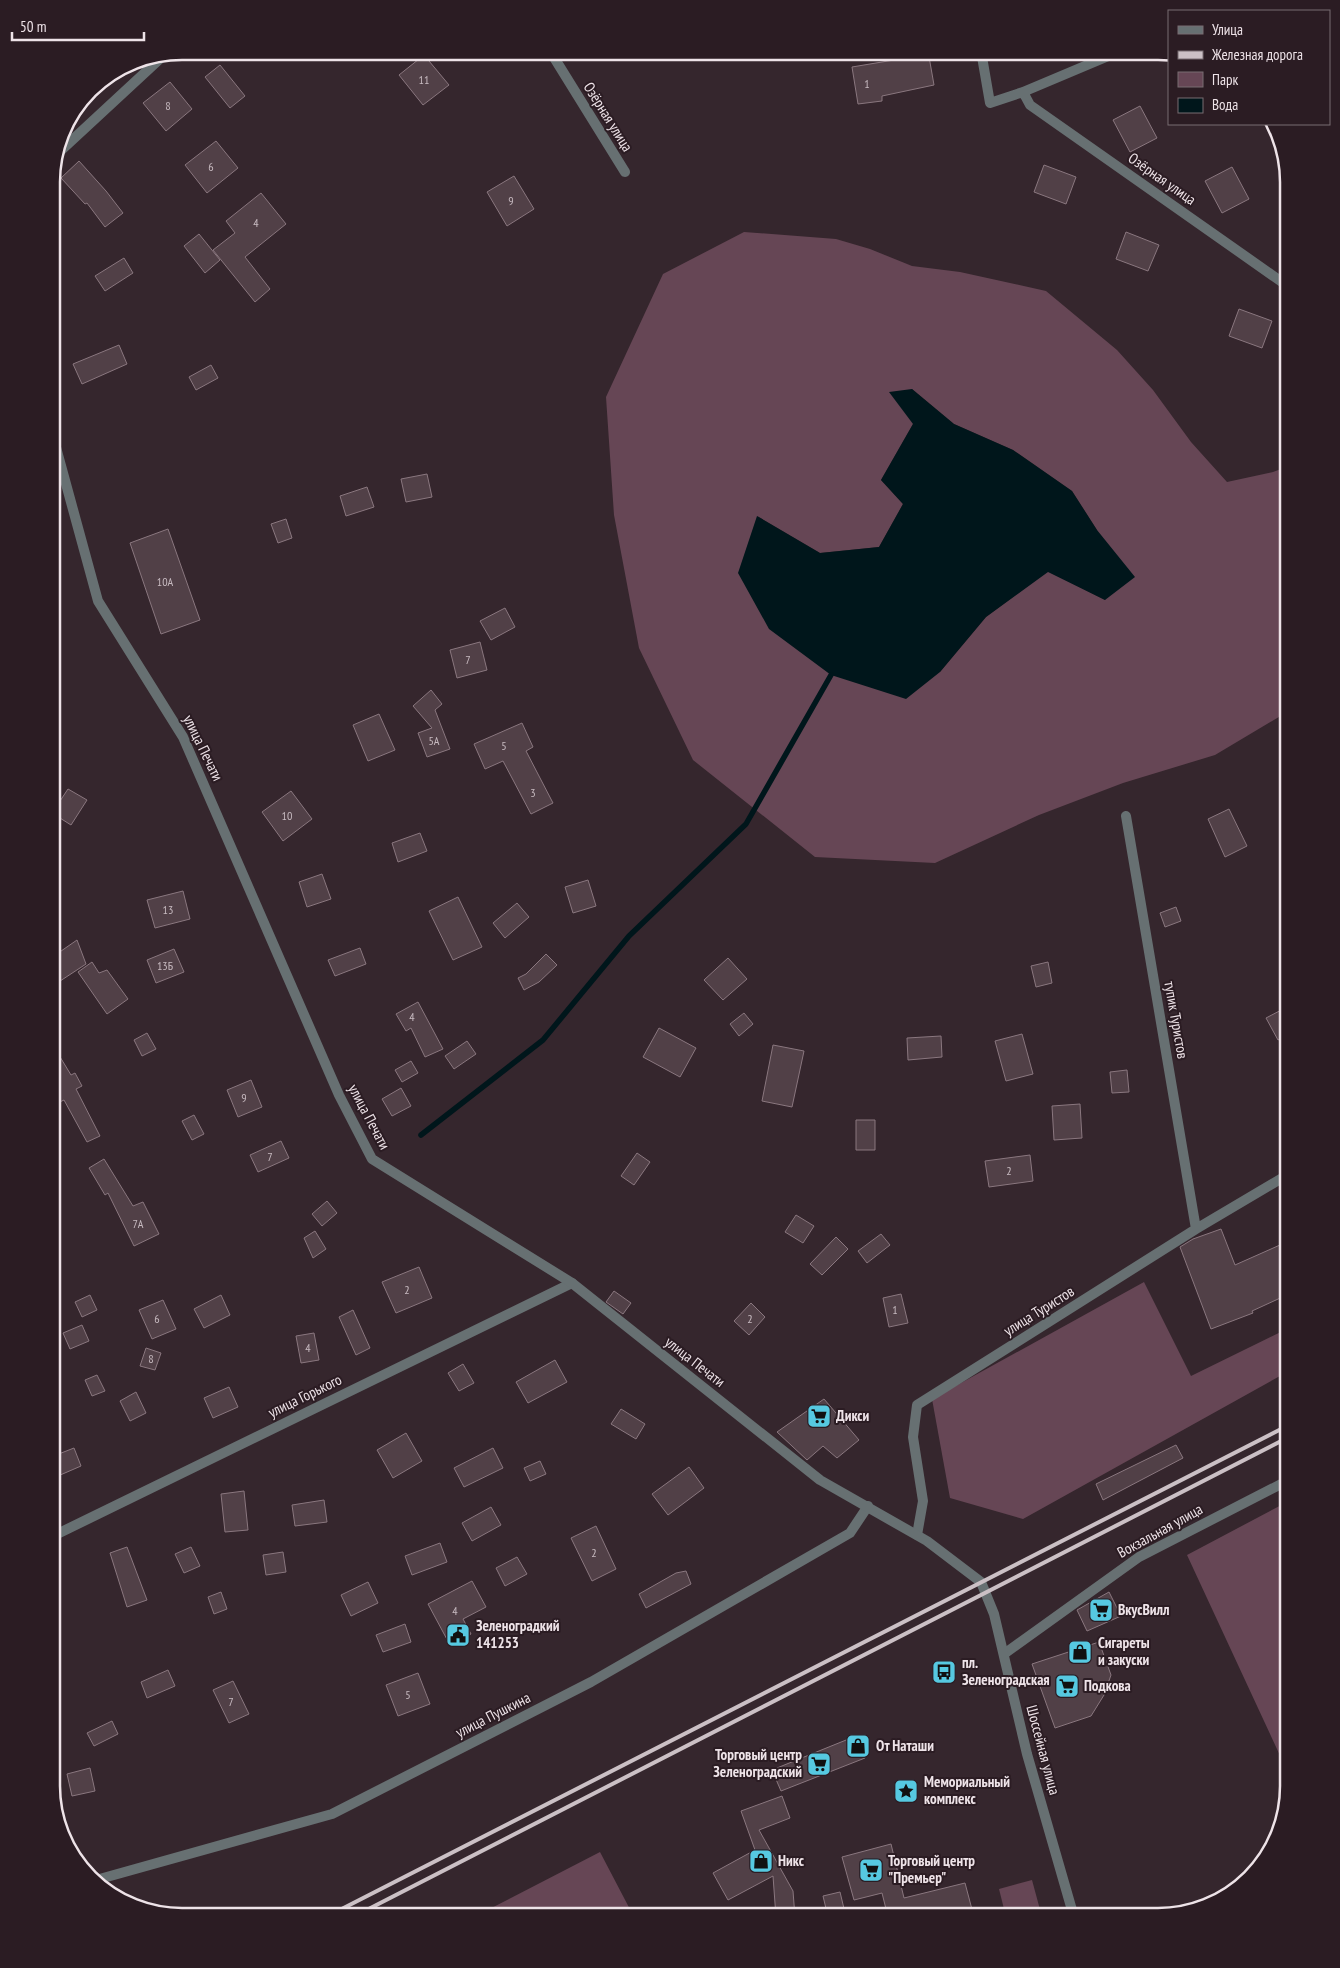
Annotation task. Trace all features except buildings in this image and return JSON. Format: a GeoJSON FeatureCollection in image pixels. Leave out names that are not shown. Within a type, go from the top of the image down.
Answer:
{"type":"FeatureCollection","features":[{"type":"Feature","properties":{"kind":"street","name":"Озёрная улица"},"geometry":{"type":"LineString","coordinates":[[556,60],[625,172]]}},
{"type":"Feature","properties":{"kind":"street"},"geometry":{"type":"LineString","coordinates":[[982,60],[990,103],[1023,92],[1099,60]]}},
{"type":"Feature","properties":{"kind":"street"},"geometry":{"type":"LineString","coordinates":[[65,148],[156,63]]}},
{"type":"Feature","properties":{"kind":"street","name":"Озёрная улица"},"geometry":{"type":"LineString","coordinates":[[1023,92],[1030,105],[1280,281]]}},
{"type":"Feature","properties":{"kind":"street","name":"улица Печати"},"geometry":{"type":"LineString","coordinates":[[60,459],[98,601],[184,737],[340,1094],[372,1159],[572,1283],[820,1480],[917,1534],[967,1570],[980,1582],[985,1591]]}},
{"type":"Feature","properties":{"kind":"street","name":"тупик Туристов"},"geometry":{"type":"LineString","coordinates":[[1126,816],[1196,1229]]}},
{"type":"Feature","properties":{"kind":"street","name":"улица Туристов"},"geometry":{"type":"LineString","coordinates":[[917,1534],[923,1500],[913,1437],[917,1405],[1196,1229],[1280,1179]]}},
{"type":"Feature","properties":{"kind":"street","name":"улица Горького"},"geometry":{"type":"LineString","coordinates":[[60,1533],[572,1283]]}},
{"type":"Feature","properties":{"kind":"street","name":"Вокзальная улица"},"geometry":{"type":"LineString","coordinates":[[1004,1654],[1139,1557],[1280,1485]]}},
{"type":"Feature","properties":{"kind":"street","name":"улица Пушкина"},"geometry":{"type":"LineString","coordinates":[[102,1878],[332,1814],[590,1682],[850,1533],[868,1506]]}},
{"type":"Feature","properties":{"kind":"street","name":"Шоссейная улица"},"geometry":{"type":"LineString","coordinates":[[985,1591],[1004,1654],[1027,1754],[1071,1908]]}},
{"type":"Feature","properties":{"kind":"green space"},"geometry":{"type":"Polygon","coordinates":[[[744,232],[836,239],[870,249],[912,266],[960,272],[1046,291],[1117,350],[1153,390],[1191,442],[1227,482],[1280,469],[1280,716],[1215,755],[1123,783],[1039,815],[935,863],[815,857],[693,760],[639,648],[614,515],[606,397],[663,274],[744,232]],[[912,389],[913,424],[881,480],[903,504],[879,547],[820,553],[757,516],[940,672],[986,617],[1048,571],[1105,600],[1097,530],[1072,491],[1013,450],[954,424],[912,389]]]}},
{"type":"Feature","properties":{"kind":"green space"},"geometry":{"type":"Polygon","coordinates":[[[1144,1282],[1191,1376],[1280,1332],[1280,1376],[1023,1519],[950,1498],[932,1399],[1144,1282]]]}},
{"type":"Feature","properties":{"kind":"green space"},"geometry":{"type":"Polygon","coordinates":[[[1280,1506],[1280,1756],[1187,1555],[1280,1506]]]}},
{"type":"Feature","properties":{"kind":"green space"},"geometry":{"type":"Polygon","coordinates":[[[600,1852],[629,1908],[491,1908],[600,1852]]]}},
{"type":"Feature","properties":{"kind":"green space"},"geometry":{"type":"Polygon","coordinates":[[[1032,1880],[1040,1908],[1004,1908],[999,1889],[1032,1880]]]}},
{"type":"Feature","properties":{"kind":"water"},"geometry":{"type":"Polygon","coordinates":[[[912,389],[954,424],[1013,450],[1072,491],[1097,530],[1135,577],[1105,600],[1048,572],[986,617],[940,672],[906,699],[831,675],[769,629],[738,573],[757,516],[820,553],[879,547],[903,504],[881,480],[913,424],[889,392],[912,389]]]}},
{"type":"Feature","properties":{"kind":"waterway"},"geometry":{"type":"LineString","coordinates":[[421,1135],[543,1040],[629,936],[746,824],[831,675]]}},
{"type":"Feature","properties":{"kind":"railway"},"geometry":{"type":"LineString","coordinates":[[344,1908],[1280,1430]]}},
{"type":"Feature","properties":{"kind":"railway"},"geometry":{"type":"LineString","coordinates":[[371,1908],[1280,1442]]}},
{"type":"Feature","properties":{"kind":"place","name":"Дикси"},"geometry":{"type":"Point","coordinates":[819,1416]}},
{"type":"Feature","properties":{"kind":"place","name":"ВкусВилл"},"geometry":{"type":"Point","coordinates":[1101,1610]}},
{"type":"Feature","properties":{"kind":"place","name":"Зеленоградкий 141253"},"geometry":{"type":"Point","coordinates":[458,1635]}},
{"type":"Feature","properties":{"kind":"place","name":"Сигареты и закуски"},"geometry":{"type":"Point","coordinates":[1080,1652]}},
{"type":"Feature","properties":{"kind":"place","name":"пл. Зеленоградская"},"geometry":{"type":"Point","coordinates":[944,1672]}},
{"type":"Feature","properties":{"kind":"place","name":"Подкова"},"geometry":{"type":"Point","coordinates":[1067,1686]}},
{"type":"Feature","properties":{"kind":"place","name":"От Наташи"},"geometry":{"type":"Point","coordinates":[858,1746]}},
{"type":"Feature","properties":{"kind":"place","name":"Торговый центр Зеленоградский"},"geometry":{"type":"Point","coordinates":[819,1764]}},
{"type":"Feature","properties":{"kind":"place","name":"Мемориальный комплекс"},"geometry":{"type":"Point","coordinates":[906,1791]}},
{"type":"Feature","properties":{"kind":"place","name":"Никс"},"geometry":{"type":"Point","coordinates":[761,1861]}},
{"type":"Feature","properties":{"kind":"place","name":"Торговый центр \"Премьер\""},"geometry":{"type":"Point","coordinates":[871,1870]}}]}
